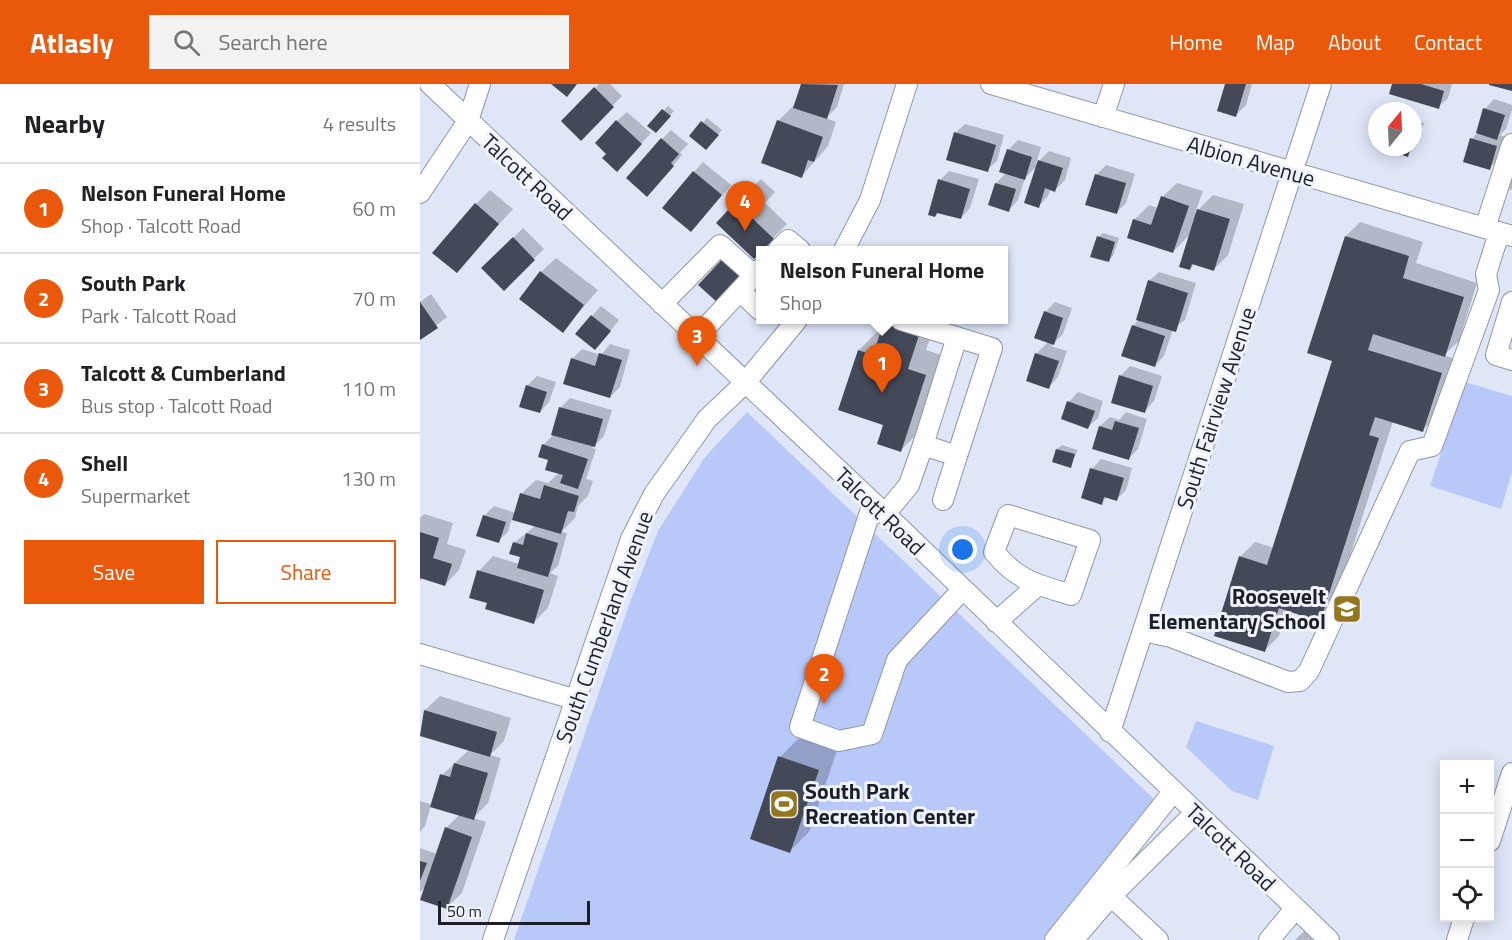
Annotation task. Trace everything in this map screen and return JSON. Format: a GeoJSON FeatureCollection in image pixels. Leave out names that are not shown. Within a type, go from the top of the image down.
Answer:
{"type":"FeatureCollection","features":[{"type":"Feature","properties":{"kind":"street","name":"Talcott Road"},"geometry":{"type":"LineString","coordinates":[[430,84],[879,509],[1329,940]]}},
{"type":"Feature","properties":{"kind":"street"},"geometry":{"type":"LineString","coordinates":[[420,193],[468,121],[480,84]]}},
{"type":"Feature","properties":{"kind":"street"},"geometry":{"type":"LineString","coordinates":[[846,246],[870,200],[907,84]]}},
{"type":"Feature","properties":{"kind":"street","name":"Albion Avenue"},"geometry":{"type":"LineString","coordinates":[[991,84],[1499,233]]}},
{"type":"Feature","properties":{"kind":"street"},"geometry":{"type":"LineString","coordinates":[[1103,117],[1114,84]]}},
{"type":"Feature","properties":{"kind":"street","name":"South Fairview Avenue"},"geometry":{"type":"LineString","coordinates":[[1110,732],[1321,84]]}},
{"type":"Feature","properties":{"kind":"street"},"geometry":{"type":"LineString","coordinates":[[1143,631],[1171,637],[1288,682],[1300,681],[1309,671],[1410,451],[1432,446],[1489,290],[1486,274],[1499,233],[1512,144]]}},
{"type":"Feature","properties":{"kind":"street"},"geometry":{"type":"LineString","coordinates":[[782,246],[788,240],[795,246]]}},
{"type":"Feature","properties":{"kind":"street"},"geometry":{"type":"LineString","coordinates":[[662,304],[720,245],[756,271]]}},
{"type":"Feature","properties":{"kind":"street"},"geometry":{"type":"LineString","coordinates":[[697,337],[756,274]]}},
{"type":"Feature","properties":{"kind":"street"},"geometry":{"type":"LineString","coordinates":[[740,291],[756,306]]}},
{"type":"Feature","properties":{"kind":"street"},"geometry":{"type":"LineString","coordinates":[[1512,302],[1496,354],[1512,360]]}},
{"type":"Feature","properties":{"kind":"street"},"geometry":{"type":"LineString","coordinates":[[914,324],[992,348],[943,500]]}},
{"type":"Feature","properties":{"kind":"street","name":"South Cumberland Avenue"},"geometry":{"type":"LineString","coordinates":[[493,940],[631,539],[654,494],[707,418],[745,383],[792,327]]}},
{"type":"Feature","properties":{"kind":"street"},"geometry":{"type":"LineString","coordinates":[[957,337],[909,485],[879,509],[800,727],[840,741],[872,734],[897,660],[962,590]]}},
{"type":"Feature","properties":{"kind":"street"},"geometry":{"type":"LineString","coordinates":[[923,445],[957,456]]}},
{"type":"Feature","properties":{"kind":"street"},"geometry":{"type":"LineString","coordinates":[[1008,515],[1090,540],[1071,595],[1038,585],[1011,572],[994,552],[1008,515]]}},
{"type":"Feature","properties":{"kind":"street"},"geometry":{"type":"LineString","coordinates":[[996,622],[1038,585]]}},
{"type":"Feature","properties":{"kind":"street"},"geometry":{"type":"LineString","coordinates":[[420,654],[577,700]]}},
{"type":"Feature","properties":{"kind":"street"},"geometry":{"type":"LineString","coordinates":[[1494,829],[1512,773]]}},
{"type":"Feature","properties":{"kind":"street"},"geometry":{"type":"LineString","coordinates":[[1055,940],[1173,792]]}},
{"type":"Feature","properties":{"kind":"street"},"geometry":{"type":"LineString","coordinates":[[1073,940],[1111,896],[1195,813]]}},
{"type":"Feature","properties":{"kind":"street"},"geometry":{"type":"LineString","coordinates":[[1111,896],[1158,940]]}},
{"type":"Feature","properties":{"kind":"street"},"geometry":{"type":"LineString","coordinates":[[1269,940],[1296,909]]}},
{"type":"Feature","properties":{"kind":"street"},"geometry":{"type":"LineString","coordinates":[[1457,940],[1463,922]]}},
{"type":"Feature","properties":{"kind":"shaded area"},"geometry":{"type":"Polygon","coordinates":[[[1465,382],[1512,396],[1512,472],[1501,509],[1430,486],[1465,382]]]}},
{"type":"Feature","properties":{"kind":"shaded area"},"geometry":{"type":"Polygon","coordinates":[[[747,412],[1158,803],[1048,940],[514,940],[629,605],[658,531],[705,457],[747,412]]]}},
{"type":"Feature","properties":{"kind":"shaded area"},"geometry":{"type":"Polygon","coordinates":[[[1196,721],[1274,746],[1258,800],[1232,791],[1186,747],[1196,721]]]}},
{"type":"Feature","properties":{"kind":"building"},"geometry":{"type":"Polygon","coordinates":[[[551,84],[577,84],[567,97],[551,84]]]}},
{"type":"Feature","properties":{"kind":"building"},"geometry":{"type":"Polygon","coordinates":[[[801,84],[838,85],[827,119],[793,108],[801,84]]]}},
{"type":"Feature","properties":{"kind":"building"},"geometry":{"type":"Polygon","coordinates":[[[1225,84],[1246,84],[1236,117],[1217,111],[1225,84]]]}},
{"type":"Feature","properties":{"kind":"building"},"geometry":{"type":"Polygon","coordinates":[[[1392,84],[1421,84],[1444,91],[1439,109],[1422,102],[1389,94],[1392,84]]]}},
{"type":"Feature","properties":{"kind":"building"},"geometry":{"type":"Polygon","coordinates":[[[1512,84],[1512,91],[1489,85],[1512,84]]]}},
{"type":"Feature","properties":{"kind":"building"},"geometry":{"type":"Polygon","coordinates":[[[594,87],[614,107],[581,141],[561,121],[594,87]]]}},
{"type":"Feature","properties":{"kind":"building"},"geometry":{"type":"Polygon","coordinates":[[[1483,108],[1505,115],[1497,140],[1476,133],[1483,108]]]}},
{"type":"Feature","properties":{"kind":"building"},"geometry":{"type":"Polygon","coordinates":[[[662,109],[671,116],[656,133],[647,126],[662,109]]]}},
{"type":"Feature","properties":{"kind":"building"},"geometry":{"type":"Polygon","coordinates":[[[616,120],[642,144],[617,172],[602,158],[606,154],[595,143],[616,120]]]}},
{"type":"Feature","properties":{"kind":"building"},"geometry":{"type":"Polygon","coordinates":[[[777,120],[823,137],[814,162],[808,160],[802,178],[761,163],[777,120]]]}},
{"type":"Feature","properties":{"kind":"building"},"geometry":{"type":"Polygon","coordinates":[[[701,121],[719,135],[706,150],[689,136],[701,121]]]}},
{"type":"Feature","properties":{"kind":"building"},"geometry":{"type":"Polygon","coordinates":[[[954,132],[996,145],[988,172],[946,160],[954,132]]]}},
{"type":"Feature","properties":{"kind":"building"},"geometry":{"type":"Polygon","coordinates":[[[661,138],[679,154],[671,163],[674,166],[647,197],[626,178],[661,138]]]}},
{"type":"Feature","properties":{"kind":"building"},"geometry":{"type":"Polygon","coordinates":[[[1470,138],[1497,146],[1490,170],[1463,162],[1470,138]]]}},
{"type":"Feature","properties":{"kind":"building"},"geometry":{"type":"Polygon","coordinates":[[[1007,149],[1032,157],[1025,180],[999,172],[1007,149]]]}},
{"type":"Feature","properties":{"kind":"building"},"geometry":{"type":"Polygon","coordinates":[[[1038,160],[1063,168],[1055,192],[1045,188],[1039,208],[1024,203],[1038,160]]]}},
{"type":"Feature","properties":{"kind":"building"},"geometry":{"type":"Polygon","coordinates":[[[693,171],[722,195],[691,232],[662,208],[693,171]]]}},
{"type":"Feature","properties":{"kind":"building"},"geometry":{"type":"Polygon","coordinates":[[[1095,174],[1126,183],[1117,214],[1085,205],[1095,174]]]}},
{"type":"Feature","properties":{"kind":"building"},"geometry":{"type":"Polygon","coordinates":[[[938,179],[970,189],[961,219],[937,213],[935,217],[928,215],[938,179]]]}},
{"type":"Feature","properties":{"kind":"building"},"geometry":{"type":"Polygon","coordinates":[[[995,183],[1016,189],[1009,212],[988,205],[995,183]]]}},
{"type":"Feature","properties":{"kind":"building"},"geometry":{"type":"Polygon","coordinates":[[[745,192],[761,208],[752,218],[774,239],[767,246],[756,246],[754,259],[716,223],[745,192]]]}},
{"type":"Feature","properties":{"kind":"building"},"geometry":{"type":"Polygon","coordinates":[[[1161,196],[1189,206],[1173,253],[1127,238],[1133,219],[1151,225],[1161,196]]]}},
{"type":"Feature","properties":{"kind":"building"},"geometry":{"type":"Polygon","coordinates":[[[475,203],[499,224],[457,273],[432,253],[475,203]]]}},
{"type":"Feature","properties":{"kind":"building"},"geometry":{"type":"Polygon","coordinates":[[[1197,209],[1230,219],[1214,271],[1192,264],[1190,270],[1179,267],[1197,209]]]}},
{"type":"Feature","properties":{"kind":"building"},"geometry":{"type":"Polygon","coordinates":[[[1097,236],[1115,242],[1109,262],[1090,257],[1097,236]]]}},
{"type":"Feature","properties":{"kind":"building"},"geometry":{"type":"Polygon","coordinates":[[[1345,236],[1409,256],[1403,278],[1464,297],[1445,357],[1373,334],[1368,350],[1442,373],[1423,432],[1375,417],[1369,435],[1379,438],[1320,622],[1279,608],[1265,652],[1214,636],[1239,556],[1267,565],[1332,361],[1307,353],[1345,236]]]}},
{"type":"Feature","properties":{"kind":"building"},"geometry":{"type":"Polygon","coordinates":[[[513,237],[535,260],[504,291],[481,268],[513,237]]]}},
{"type":"Feature","properties":{"kind":"building"},"geometry":{"type":"Polygon","coordinates":[[[727,254],[747,271],[718,303],[698,285],[727,254]]]}},
{"type":"Feature","properties":{"kind":"building"},"geometry":{"type":"Polygon","coordinates":[[[540,271],[584,305],[563,333],[519,299],[540,271]]]}},
{"type":"Feature","properties":{"kind":"building"},"geometry":{"type":"Polygon","coordinates":[[[1148,280],[1188,293],[1176,332],[1136,320],[1148,280]]]}},
{"type":"Feature","properties":{"kind":"building"},"geometry":{"type":"Polygon","coordinates":[[[420,302],[438,328],[420,340],[420,302]]]}},
{"type":"Feature","properties":{"kind":"building"},"geometry":{"type":"Polygon","coordinates":[[[1044,311],[1063,318],[1054,345],[1034,338],[1044,311]]]}},
{"type":"Feature","properties":{"kind":"building"},"geometry":{"type":"Polygon","coordinates":[[[591,315],[611,331],[595,350],[575,334],[591,315]]]}},
{"type":"Feature","properties":{"kind":"building"},"geometry":{"type":"Polygon","coordinates":[[[883,324],[894,324],[920,332],[908,369],[926,375],[901,452],[877,444],[883,425],[838,410],[858,350],[873,355],[883,324]]]}},
{"type":"Feature","properties":{"kind":"building"},"geometry":{"type":"Polygon","coordinates":[[[1132,325],[1165,336],[1155,367],[1121,356],[1132,325]]]}},
{"type":"Feature","properties":{"kind":"building"},"geometry":{"type":"Polygon","coordinates":[[[599,353],[622,360],[610,398],[563,384],[571,358],[595,366],[599,353]]]}},
{"type":"Feature","properties":{"kind":"building"},"geometry":{"type":"Polygon","coordinates":[[[1035,353],[1059,361],[1049,389],[1026,381],[1035,353]]]}},
{"type":"Feature","properties":{"kind":"building"},"geometry":{"type":"Polygon","coordinates":[[[1119,375],[1153,386],[1145,413],[1111,403],[1119,375]]]}},
{"type":"Feature","properties":{"kind":"building"},"geometry":{"type":"Polygon","coordinates":[[[526,385],[547,392],[540,413],[519,407],[526,385]]]}},
{"type":"Feature","properties":{"kind":"building"},"geometry":{"type":"Polygon","coordinates":[[[1067,401],[1095,411],[1088,429],[1061,419],[1067,401]]]}},
{"type":"Feature","properties":{"kind":"building"},"geometry":{"type":"Polygon","coordinates":[[[559,407],[603,419],[595,447],[551,435],[559,407]]]}},
{"type":"Feature","properties":{"kind":"building"},"geometry":{"type":"Polygon","coordinates":[[[1115,421],[1139,428],[1129,460],[1092,449],[1099,426],[1112,430],[1115,421]]]}},
{"type":"Feature","properties":{"kind":"building"},"geometry":{"type":"Polygon","coordinates":[[[542,444],[588,459],[578,489],[560,483],[563,475],[545,470],[548,460],[538,457],[542,444]]]}},
{"type":"Feature","properties":{"kind":"building"},"geometry":{"type":"Polygon","coordinates":[[[1056,449],[1075,454],[1071,468],[1052,462],[1056,449]]]}},
{"type":"Feature","properties":{"kind":"building"},"geometry":{"type":"Polygon","coordinates":[[[1090,468],[1124,478],[1117,501],[1104,497],[1102,505],[1081,498],[1090,468]]]}},
{"type":"Feature","properties":{"kind":"building"},"geometry":{"type":"Polygon","coordinates":[[[544,485],[579,496],[574,512],[568,511],[561,534],[512,520],[520,493],[540,499],[544,485]]]}},
{"type":"Feature","properties":{"kind":"building"},"geometry":{"type":"Polygon","coordinates":[[[483,515],[506,522],[499,543],[476,536],[483,515]]]}},
{"type":"Feature","properties":{"kind":"building"},"geometry":{"type":"Polygon","coordinates":[[[420,532],[439,538],[433,558],[452,564],[445,586],[420,578],[420,532]]]}},
{"type":"Feature","properties":{"kind":"building"},"geometry":{"type":"Polygon","coordinates":[[[526,533],[558,543],[548,577],[517,568],[520,557],[509,554],[513,542],[523,545],[526,533]]]}},
{"type":"Feature","properties":{"kind":"building"},"geometry":{"type":"Polygon","coordinates":[[[477,570],[544,590],[534,624],[485,609],[487,603],[469,598],[477,570]]]}},
{"type":"Feature","properties":{"kind":"building"},"geometry":{"type":"Polygon","coordinates":[[[424,710],[497,732],[490,757],[420,736],[424,710]]]}},
{"type":"Feature","properties":{"kind":"building","name":"South Park Recreation Center"},"geometry":{"type":"Polygon","coordinates":[[[778,756],[819,770],[790,853],[750,839],[778,756]]]}},
{"type":"Feature","properties":{"kind":"building"},"geometry":{"type":"Polygon","coordinates":[[[454,763],[488,773],[474,820],[430,807],[440,774],[450,777],[454,763]]]}},
{"type":"Feature","properties":{"kind":"building"},"geometry":{"type":"Polygon","coordinates":[[[445,827],[472,837],[447,909],[420,900],[445,827]]]}},
{"type":"Feature","properties":{"kind":"building"},"geometry":{"type":"Polygon","coordinates":[[[420,861],[427,863],[420,881],[420,861]]]}},
{"type":"Feature","properties":{"kind":"place","name":"Shell"},"geometry":{"type":"Point","coordinates":[745,231]}},
{"type":"Feature","properties":{"kind":"place","name":"Talcott & Cumberland"},"geometry":{"type":"Point","coordinates":[697,366]}},
{"type":"Feature","properties":{"kind":"place","name":"Nelson Funeral Home"},"geometry":{"type":"Point","coordinates":[882,393]}},
{"type":"Feature","properties":{"kind":"place","name":"Roosevelt Elementary School"},"geometry":{"type":"Point","coordinates":[1347,609]}},
{"type":"Feature","properties":{"kind":"place","name":"South Park"},"geometry":{"type":"Point","coordinates":[824,704]}},
{"type":"Feature","properties":{"kind":"place","name":"South Park Recreation Center"},"geometry":{"type":"Point","coordinates":[784,804]}}]}
